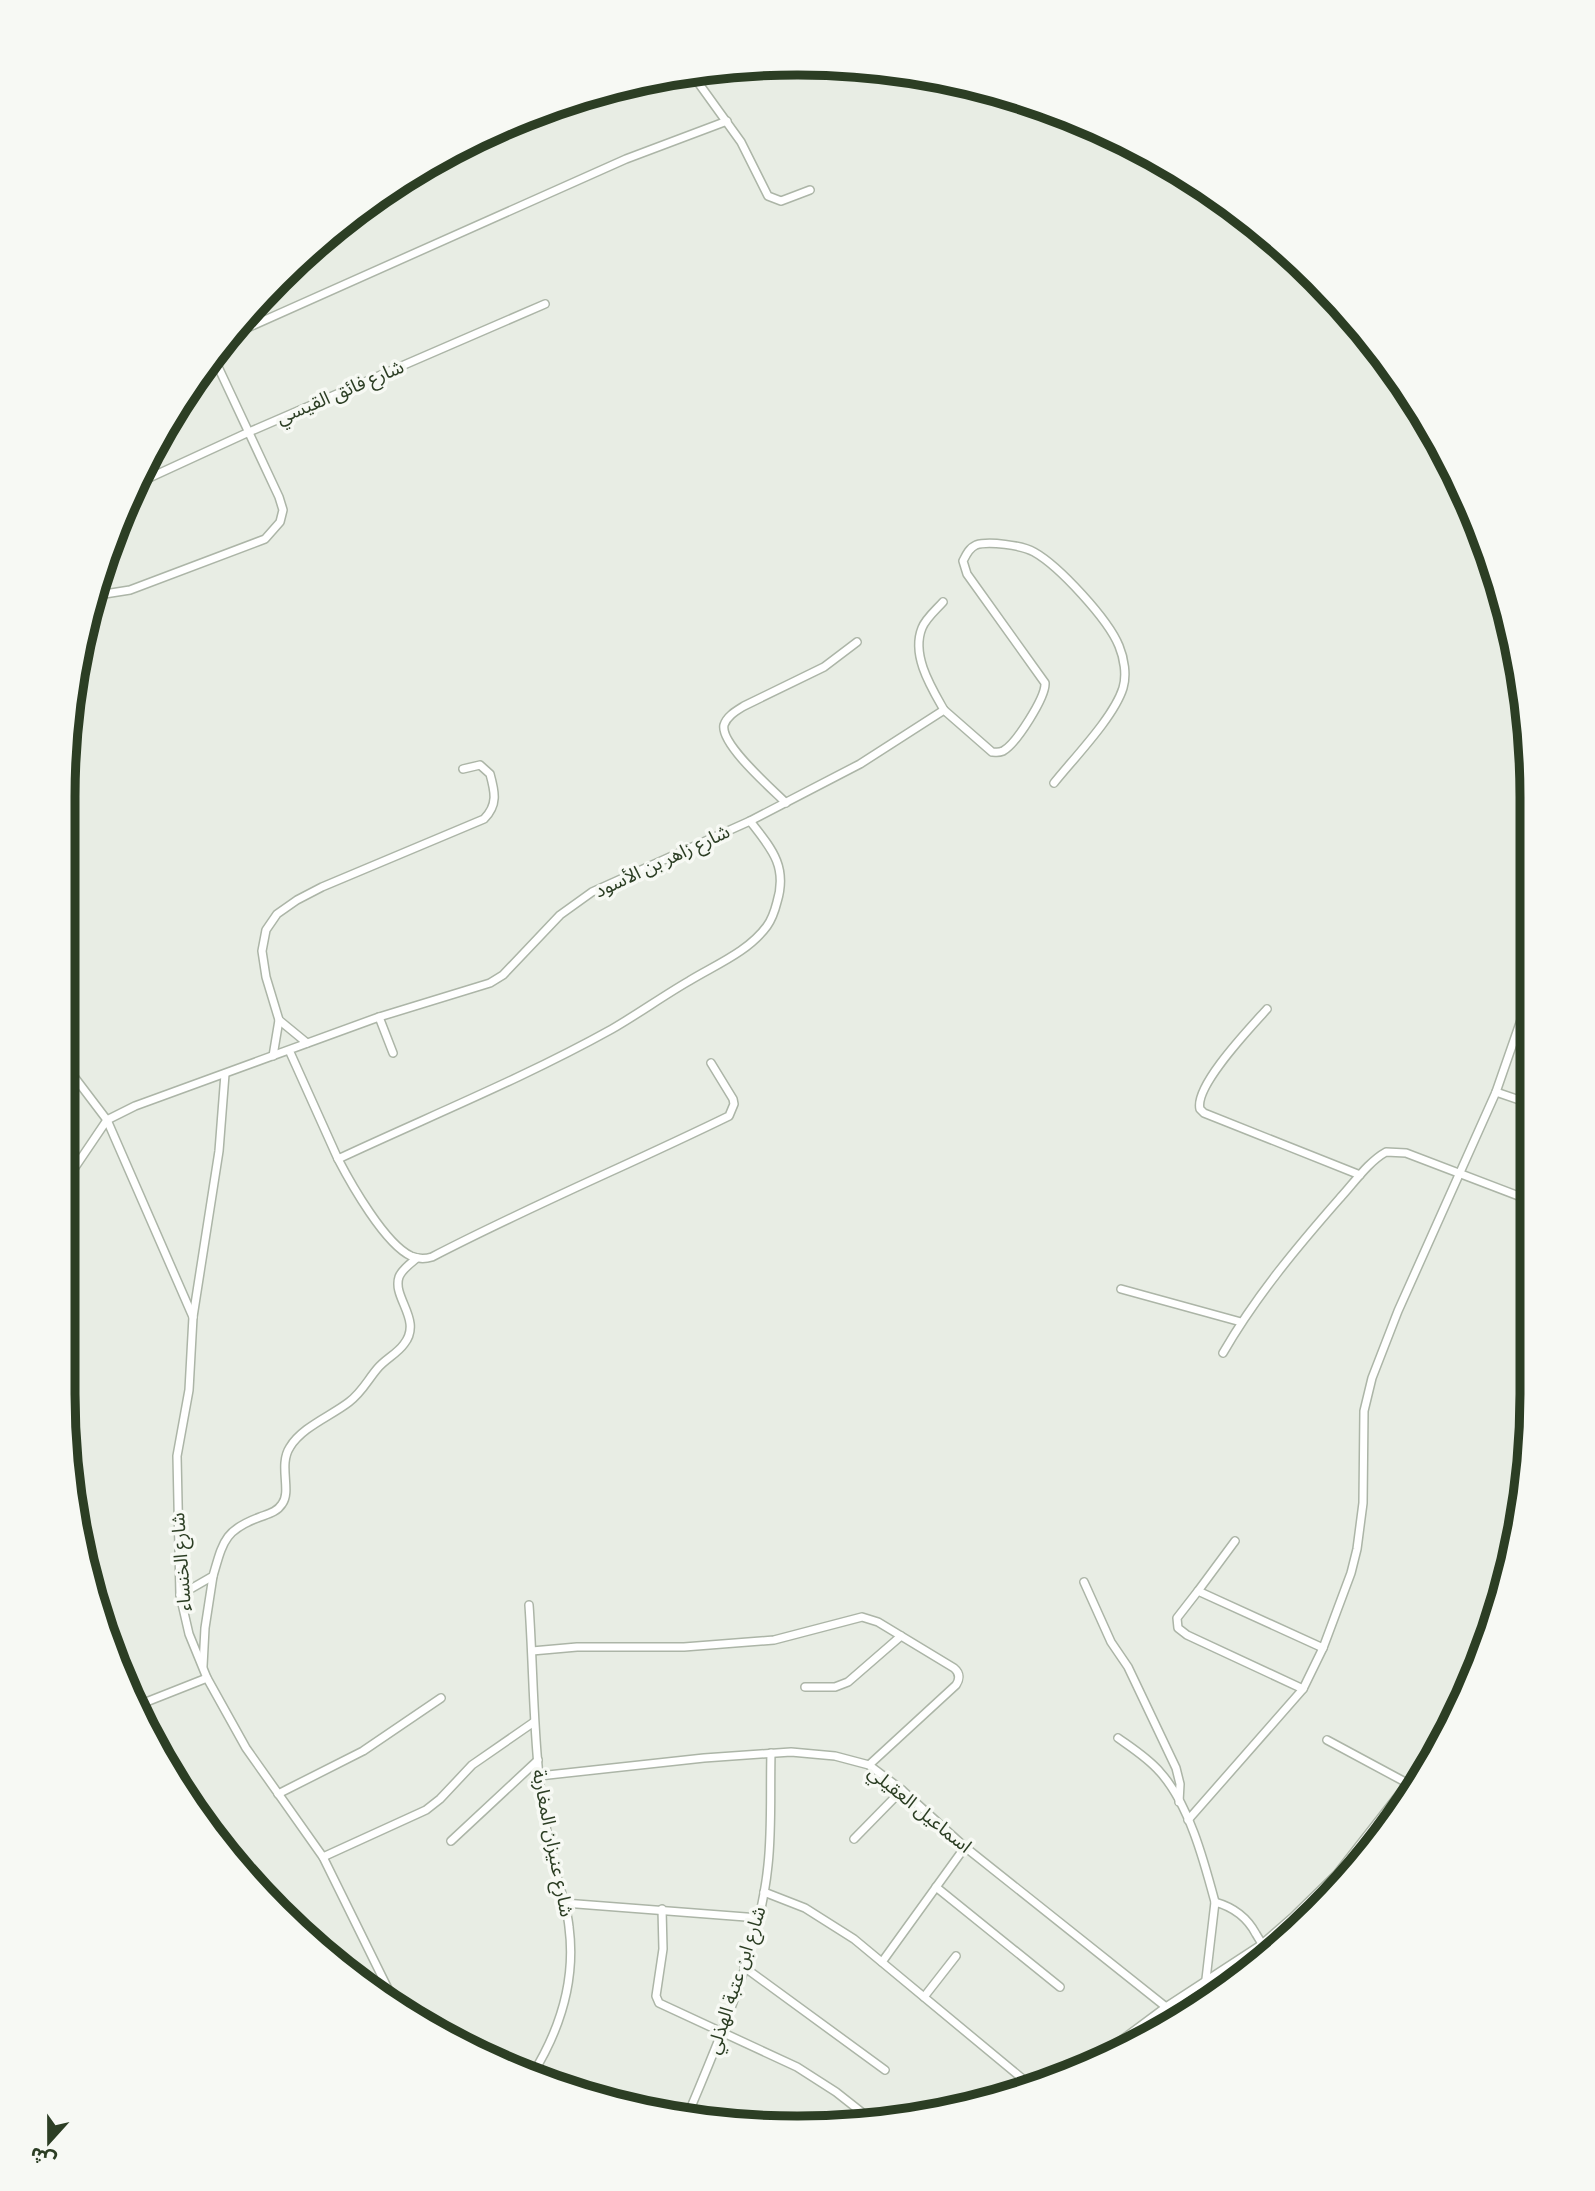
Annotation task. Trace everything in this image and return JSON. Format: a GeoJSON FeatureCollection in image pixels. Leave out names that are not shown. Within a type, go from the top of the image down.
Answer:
{"type":"FeatureCollection","features":[{"type":"Feature","properties":{"kind":"street"},"geometry":{"type":"LineString","coordinates":[[698,82],[741,142],[768,196],[781,201],[810,190]]}},
{"type":"Feature","properties":{"kind":"street"},"geometry":{"type":"LineString","coordinates":[[249,327],[626,159],[727,121]]}},
{"type":"Feature","properties":{"kind":"street","name":"شارع فائق القيسي"},"geometry":{"type":"LineString","coordinates":[[150,477],[545,303]]}},
{"type":"Feature","properties":{"kind":"street"},"geometry":{"type":"LineString","coordinates":[[105,594],[130,590],[265,539],[280,522],[283,510],[218,367]]}},
{"type":"Feature","properties":{"kind":"street"},"geometry":{"type":"LineString","coordinates":[[943,602],[922,628],[919,648],[929,684],[944,710],[986,748],[997,752],[1001,752],[1013,742],[1042,699],[1046,687],[1044,679],[967,574],[963,561],[971,548],[977,544],[1005,544],[1032,551],[1063,576],[1114,635],[1124,661],[1123,688],[1114,706],[1054,783]]}},
{"type":"Feature","properties":{"kind":"street"},"geometry":{"type":"LineString","coordinates":[[786,803],[729,743],[725,735],[726,722],[734,712],[833,661],[856,642]]}},
{"type":"Feature","properties":{"kind":"street"},"geometry":{"type":"LineString","coordinates":[[750,821],[860,764],[944,710]]}},
{"type":"Feature","properties":{"kind":"street"},"geometry":{"type":"LineString","coordinates":[[273,1056],[279,1020],[266,977],[262,951],[263,940],[271,922],[297,900],[322,887],[484,819],[495,801],[491,774],[480,765],[463,769]]}},
{"type":"Feature","properties":{"kind":"street","name":"شارع زاهر بن الأسود"},"geometry":{"type":"LineString","coordinates":[[107,1120],[135,1106],[307,1043],[497,979],[560,915],[592,892],[750,821],[780,866],[780,894],[768,926],[746,946],[612,1028],[533,1070],[338,1159]]}},
{"type":"Feature","properties":{"kind":"street"},"geometry":{"type":"LineString","coordinates":[[1267,1009],[1211,1079],[1199,1099],[1200,1109],[1204,1113],[1360,1175]]}},
{"type":"Feature","properties":{"kind":"street"},"geometry":{"type":"LineString","coordinates":[[379,1017],[393,1053]]}},
{"type":"Feature","properties":{"kind":"street"},"geometry":{"type":"LineString","coordinates":[[279,1020],[307,1043]]}},
{"type":"Feature","properties":{"kind":"street"},"geometry":{"type":"LineString","coordinates":[[1188,1820],[1303,1689],[1323,1648],[1351,1573],[1357,1549],[1363,1503],[1363,1432],[1367,1396],[1398,1311],[1496,1092],[1520,1023]]}},
{"type":"Feature","properties":{"kind":"street"},"geometry":{"type":"LineString","coordinates":[[289,1050],[352,1185],[403,1251],[417,1258],[432,1257],[561,1193],[729,1116],[734,1104],[733,1099],[711,1063]]}},
{"type":"Feature","properties":{"kind":"street","name":"شارع الخنساء"},"geometry":{"type":"LineString","coordinates":[[225,1074],[219,1151],[193,1317],[189,1390],[177,1456],[180,1595],[189,1634],[207,1678],[246,1748],[323,1857],[387,1988]]}},
{"type":"Feature","properties":{"kind":"street"},"geometry":{"type":"LineString","coordinates":[[75,1078],[107,1120],[193,1317]]}},
{"type":"Feature","properties":{"kind":"street"},"geometry":{"type":"LineString","coordinates":[[1496,1092],[1520,1100]]}},
{"type":"Feature","properties":{"kind":"street"},"geometry":{"type":"LineString","coordinates":[[75,1167],[107,1120]]}},
{"type":"Feature","properties":{"kind":"street"},"geometry":{"type":"LineString","coordinates":[[1223,1353],[1264,1289],[1360,1175],[1381,1155],[1390,1151],[1406,1153],[1520,1197]]}},
{"type":"Feature","properties":{"kind":"street"},"geometry":{"type":"LineString","coordinates":[[203,1670],[205,1628],[213,1576],[224,1544],[240,1524],[275,1511],[285,1500],[284,1466],[289,1447],[305,1432],[361,1392],[378,1368],[407,1340],[410,1320],[398,1286],[398,1278],[417,1258]]}},
{"type":"Feature","properties":{"kind":"street"},"geometry":{"type":"LineString","coordinates":[[1121,1289],[1241,1322]]}},
{"type":"Feature","properties":{"kind":"street"},"geometry":{"type":"LineString","coordinates":[[1235,1541],[1177,1618],[1176,1623],[1182,1632],[1303,1689]]}},
{"type":"Feature","properties":{"kind":"street"},"geometry":{"type":"LineString","coordinates":[[180,1595],[213,1576]]}},
{"type":"Feature","properties":{"kind":"street"},"geometry":{"type":"LineString","coordinates":[[1084,1582],[1107,1634],[1128,1667],[1176,1768],[1180,1784],[1179,1802]]}},
{"type":"Feature","properties":{"kind":"street"},"geometry":{"type":"LineString","coordinates":[[1198,1591],[1323,1648]]}},
{"type":"Feature","properties":{"kind":"street","name":"شارع عنيزان المغاربة"},"geometry":{"type":"LineString","coordinates":[[529,1605],[539,1776],[551,1853],[564,1903],[570,1943],[568,1989],[550,2044],[537,2067]]}},
{"type":"Feature","properties":{"kind":"street"},"geometry":{"type":"LineString","coordinates":[[533,1651],[577,1647],[684,1647],[762,1641],[862,1617],[878,1622],[954,1668],[959,1679],[956,1685],[869,1765]]}},
{"type":"Feature","properties":{"kind":"street"},"geometry":{"type":"LineString","coordinates":[[805,1687],[835,1687],[848,1682],[901,1636]]}},
{"type":"Feature","properties":{"kind":"street"},"geometry":{"type":"LineString","coordinates":[[145,1702],[207,1678]]}},
{"type":"Feature","properties":{"kind":"street"},"geometry":{"type":"LineString","coordinates":[[278,1794],[363,1751],[441,1698]]}},
{"type":"Feature","properties":{"kind":"street"},"geometry":{"type":"LineString","coordinates":[[323,1857],[426,1811],[472,1765],[534,1722]]}},
{"type":"Feature","properties":{"kind":"street"},"geometry":{"type":"LineString","coordinates":[[1118,1738],[1154,1765],[1168,1782],[1188,1820],[1207,1869],[1215,1902],[1203,1991]]}},
{"type":"Feature","properties":{"kind":"street"},"geometry":{"type":"LineString","coordinates":[[1327,1740],[1406,1782]]}},
{"type":"Feature","properties":{"kind":"street","name":"اسماعيل العقيلي"},"geometry":{"type":"LineString","coordinates":[[539,1776],[771,1753],[824,1754],[869,1765],[902,1790],[965,1847],[1166,2007]]}},
{"type":"Feature","properties":{"kind":"street","name":"شارع ابن عتبة الهذلي"},"geometry":{"type":"LineString","coordinates":[[690,2108],[722,2031],[759,1918],[768,1864],[771,1753]]}},
{"type":"Feature","properties":{"kind":"street"},"geometry":{"type":"LineString","coordinates":[[451,1841],[538,1760]]}},
{"type":"Feature","properties":{"kind":"street"},"geometry":{"type":"LineString","coordinates":[[854,1839],[902,1790]]}},
{"type":"Feature","properties":{"kind":"street"},"geometry":{"type":"LineString","coordinates":[[1128,2035],[1206,1979],[1261,1945],[1337,1874],[1399,1793]]}},
{"type":"Feature","properties":{"kind":"street"},"geometry":{"type":"LineString","coordinates":[[882,1962],[965,1847]]}},
{"type":"Feature","properties":{"kind":"street"},"geometry":{"type":"LineString","coordinates":[[936,1887],[1060,1987]]}},
{"type":"Feature","properties":{"kind":"street"},"geometry":{"type":"LineString","coordinates":[[764,1892],[813,1913],[854,1939],[1023,2079]]}},
{"type":"Feature","properties":{"kind":"street"},"geometry":{"type":"LineString","coordinates":[[1215,1902],[1241,1915],[1255,1932],[1261,1945]]}},
{"type":"Feature","properties":{"kind":"street"},"geometry":{"type":"LineString","coordinates":[[564,1903],[759,1918]]}},
{"type":"Feature","properties":{"kind":"street"},"geometry":{"type":"LineString","coordinates":[[662,1909],[663,1949],[657,2000],[663,2007],[722,2031],[797,2067],[859,2113]]}},
{"type":"Feature","properties":{"kind":"street"},"geometry":{"type":"LineString","coordinates":[[924,1997],[956,1956]]}},
{"type":"Feature","properties":{"kind":"street"},"geometry":{"type":"LineString","coordinates":[[744,1966],[885,2070]]}}]}
